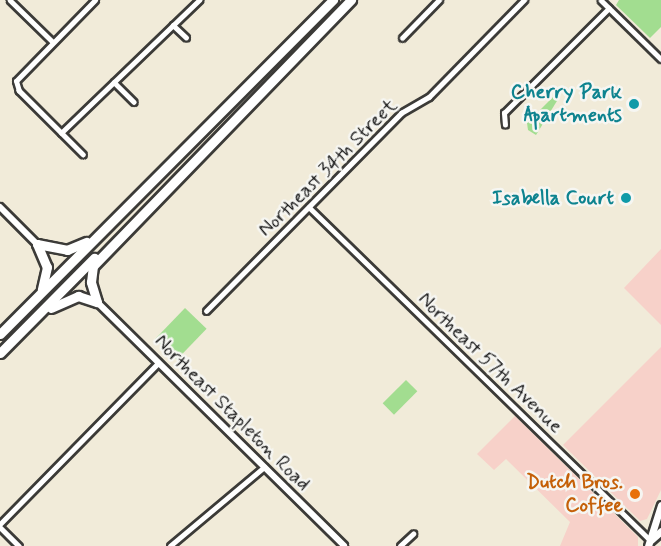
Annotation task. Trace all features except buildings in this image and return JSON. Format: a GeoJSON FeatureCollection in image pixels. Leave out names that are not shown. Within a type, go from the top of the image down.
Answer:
{"type":"FeatureCollection","features":[{"type":"Feature","properties":{"kind":"highway"},"geometry":{"type":"LineString","coordinates":[[0,334],[333,0]]}},
{"type":"Feature","properties":{"kind":"highway"},"geometry":{"type":"LineString","coordinates":[[2,351],[351,0]]}},
{"type":"Feature","properties":{"kind":"highway"},"geometry":{"type":"LineString","coordinates":[[37,244],[57,250],[76,248],[127,207]]}},
{"type":"Feature","properties":{"kind":"highway"},"geometry":{"type":"LineString","coordinates":[[97,302],[91,282],[93,266],[139,215]]}},
{"type":"Feature","properties":{"kind":"highway"},"geometry":{"type":"LineString","coordinates":[[37,244],[46,267],[40,293]]}},
{"type":"Feature","properties":{"kind":"highway"},"geometry":{"type":"LineString","coordinates":[[2,351],[62,300],[78,296],[97,302]]}},
{"type":"Feature","properties":{"kind":"main road"},"geometry":{"type":"LineString","coordinates":[[649,543],[652,525],[661,505]]}},
{"type":"Feature","properties":{"kind":"main road"},"geometry":{"type":"LineString","coordinates":[[649,543],[661,531]]}},
{"type":"Feature","properties":{"kind":"street"},"geometry":{"type":"LineString","coordinates":[[10,0],[53,42]]}},
{"type":"Feature","properties":{"kind":"street"},"geometry":{"type":"LineString","coordinates":[[83,155],[19,91],[16,81],[95,0]]}},
{"type":"Feature","properties":{"kind":"street"},"geometry":{"type":"LineString","coordinates":[[61,133],[199,0]]}},
{"type":"Feature","properties":{"kind":"street"},"geometry":{"type":"LineString","coordinates":[[402,38],[439,0]]}},
{"type":"Feature","properties":{"kind":"street","name":"Northeast 34th Street"},"geometry":{"type":"LineString","coordinates":[[206,311],[401,113],[429,97],[524,0]]}},
{"type":"Feature","properties":{"kind":"street"},"geometry":{"type":"LineString","coordinates":[[601,0],[661,59]]}},
{"type":"Feature","properties":{"kind":"street"},"geometry":{"type":"LineString","coordinates":[[505,125],[504,113],[609,8]]}},
{"type":"Feature","properties":{"kind":"street"},"geometry":{"type":"LineString","coordinates":[[173,26],[186,38]]}},
{"type":"Feature","properties":{"kind":"street"},"geometry":{"type":"LineString","coordinates":[[114,82],[134,102]]}},
{"type":"Feature","properties":{"kind":"street"},"geometry":{"type":"LineString","coordinates":[[0,207],[37,244]]}},
{"type":"Feature","properties":{"kind":"street","name":"Northeast 57th Avenue"},"geometry":{"type":"LineString","coordinates":[[309,207],[649,543]]}},
{"type":"Feature","properties":{"kind":"street","name":"Northeast Stapleton Road"},"geometry":{"type":"LineString","coordinates":[[97,302],[344,546]]}},
{"type":"Feature","properties":{"kind":"street"},"geometry":{"type":"LineString","coordinates":[[19,546],[0,526],[158,363]]}},
{"type":"Feature","properties":{"kind":"street"},"geometry":{"type":"LineString","coordinates":[[170,546],[264,467]]}},
{"type":"Feature","properties":{"kind":"street"},"geometry":{"type":"LineString","coordinates":[[400,546],[413,534]]}},
{"type":"Feature","properties":{"kind":"shaded area"},"geometry":{"type":"Polygon","coordinates":[[[661,249],[661,325],[624,288],[661,249]]]}},
{"type":"Feature","properties":{"kind":"shaded area"},"geometry":{"type":"Polygon","coordinates":[[[661,347],[661,490],[647,519],[640,521],[563,445],[661,347]]]}},
{"type":"Feature","properties":{"kind":"shaded area"},"geometry":{"type":"Polygon","coordinates":[[[515,416],[638,537],[638,546],[560,546],[570,522],[506,459],[494,470],[477,454],[515,416]]]}},
{"type":"Feature","properties":{"kind":"green space"},"geometry":{"type":"Polygon","coordinates":[[[619,0],[661,0],[661,27],[650,38],[616,5],[619,0]]]}},
{"type":"Feature","properties":{"kind":"green space"},"geometry":{"type":"Polygon","coordinates":[[[557,93],[560,96],[536,135],[528,130],[527,123],[557,93]]]}},
{"type":"Feature","properties":{"kind":"green space"},"geometry":{"type":"Polygon","coordinates":[[[185,308],[207,329],[177,360],[155,339],[185,308]]]}},
{"type":"Feature","properties":{"kind":"green space"},"geometry":{"type":"Polygon","coordinates":[[[406,380],[417,391],[394,415],[383,403],[406,380]]]}},
{"type":"Feature","properties":{"kind":"place","name":"Cherry Park Apartments"},"geometry":{"type":"Point","coordinates":[634,104]}},
{"type":"Feature","properties":{"kind":"place","name":"Isabella Court"},"geometry":{"type":"Point","coordinates":[626,198]}},
{"type":"Feature","properties":{"kind":"place","name":"Dutch Bros. Coffee"},"geometry":{"type":"Point","coordinates":[635,494]}}]}
